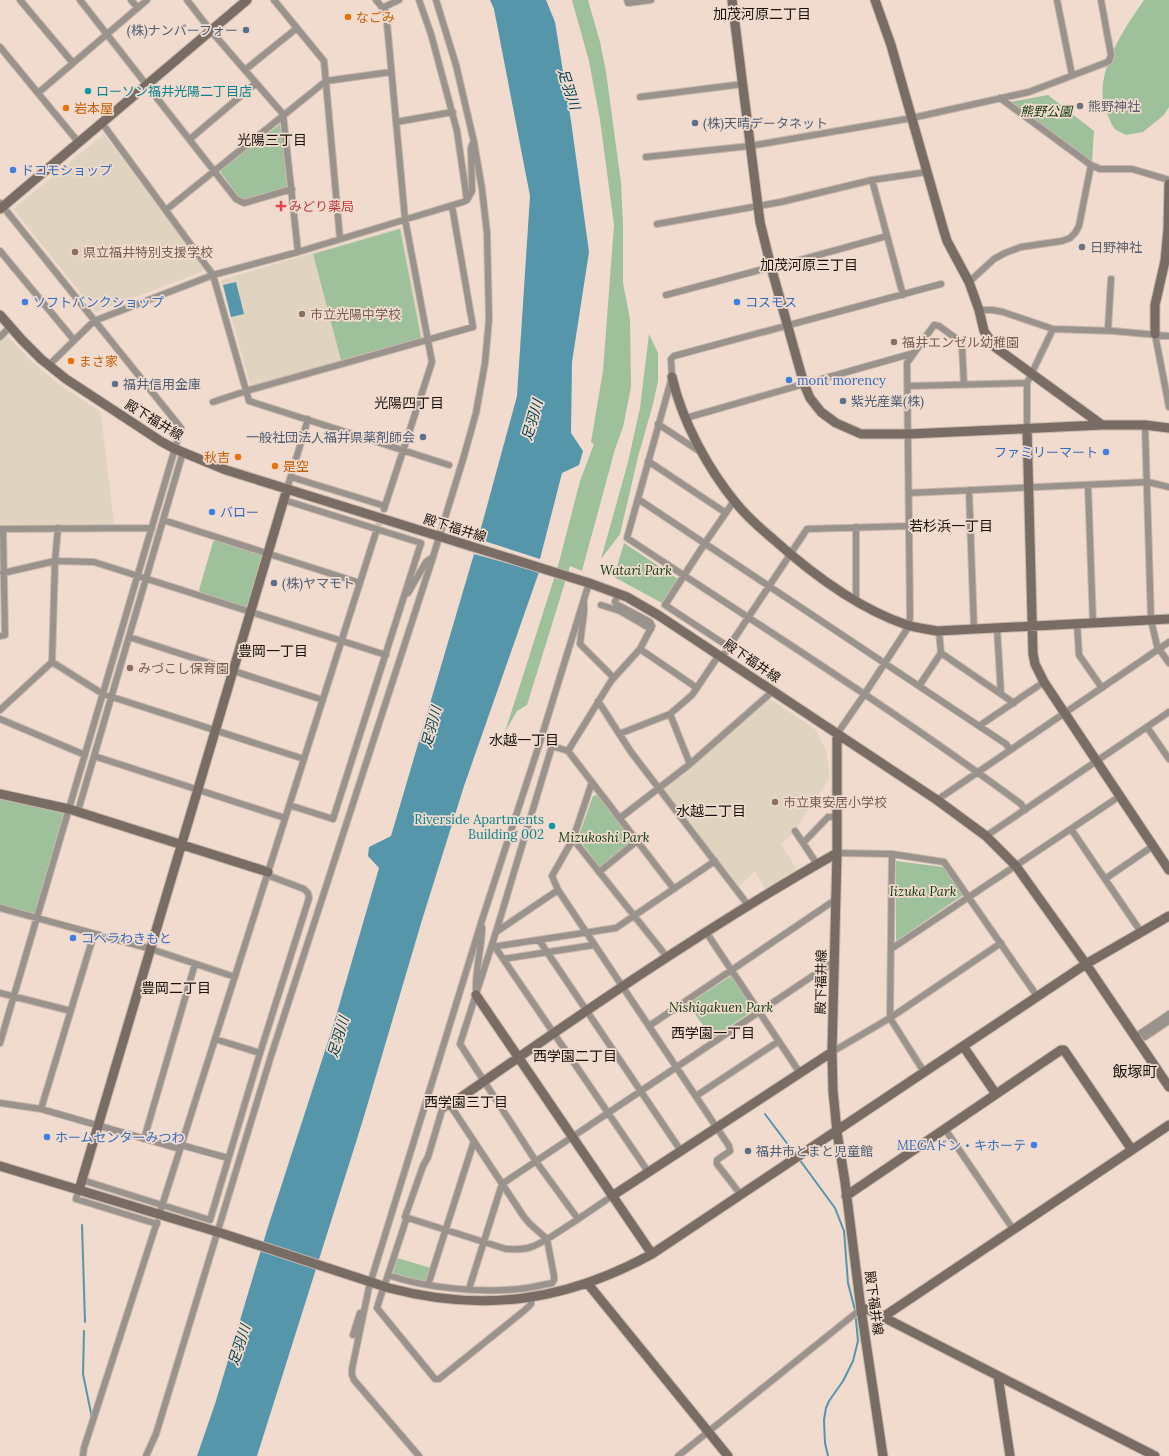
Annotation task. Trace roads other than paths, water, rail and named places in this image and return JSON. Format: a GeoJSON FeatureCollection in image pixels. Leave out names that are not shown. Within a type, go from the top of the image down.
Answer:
{"type":"FeatureCollection","features":[{"type":"Feature","properties":{"kind":"street"},"geometry":{"type":"LineString","coordinates":[[20,0],[73,63]]}},
{"type":"Feature","properties":{"kind":"street"},"geometry":{"type":"LineString","coordinates":[[80,0],[236,199],[244,203],[292,190]]}},
{"type":"Feature","properties":{"kind":"street"},"geometry":{"type":"LineString","coordinates":[[131,0],[138,8]]}},
{"type":"Feature","properties":{"kind":"street"},"geometry":{"type":"LineString","coordinates":[[38,93],[147,0]]}},
{"type":"Feature","properties":{"kind":"street"},"geometry":{"type":"LineString","coordinates":[[186,0],[283,114],[298,252]]}},
{"type":"Feature","properties":{"kind":"street"},"geometry":{"type":"LineString","coordinates":[[0,1042],[37,918],[73,810],[94,756],[163,520],[179,451],[181,428],[1,206],[102,123],[247,0]]}},
{"type":"Feature","properties":{"kind":"street"},"geometry":{"type":"LineString","coordinates":[[274,0],[324,61],[340,239]]}},
{"type":"Feature","properties":{"kind":"street"},"geometry":{"type":"LineString","coordinates":[[291,477],[384,507],[432,362],[405,220],[386,12],[376,0]]}},
{"type":"Feature","properties":{"kind":"street"},"geometry":{"type":"LineString","coordinates":[[382,8],[399,0]]}},
{"type":"Feature","properties":{"kind":"street"},"geometry":{"type":"LineString","coordinates":[[419,0],[431,34],[453,112],[467,200]]}},
{"type":"Feature","properties":{"kind":"street"},"geometry":{"type":"LineString","coordinates":[[146,1456],[156,1434],[322,898],[433,557],[474,420],[485,363],[489,319],[487,233],[482,189],[474,142],[456,65],[436,0]]}},
{"type":"Feature","properties":{"kind":"street"},"geometry":{"type":"LineString","coordinates":[[627,0],[628,3],[651,0]]}},
{"type":"Feature","properties":{"kind":"street"},"geometry":{"type":"LineString","coordinates":[[732,0],[757,207],[771,268],[804,384],[816,407],[826,416],[842,426],[861,434],[909,434],[1102,425],[1145,425],[1169,428]]}},
{"type":"Feature","properties":{"kind":"street"},"geometry":{"type":"LineString","coordinates":[[875,0],[891,46],[947,241],[970,282],[984,331],[995,347],[1102,425]]}},
{"type":"Feature","properties":{"kind":"street"},"geometry":{"type":"LineString","coordinates":[[1057,0],[1072,76]]}},
{"type":"Feature","properties":{"kind":"street"},"geometry":{"type":"LineString","coordinates":[[646,157],[750,146],[912,118],[1028,92],[1109,61],[1111,55],[1101,0]]}},
{"type":"Feature","properties":{"kind":"street"},"geometry":{"type":"LineString","coordinates":[[245,70],[297,28]]}},
{"type":"Feature","properties":{"kind":"street"},"geometry":{"type":"LineString","coordinates":[[0,47],[78,143]]}},
{"type":"Feature","properties":{"kind":"street"},"geometry":{"type":"LineString","coordinates":[[166,210],[283,114],[326,81],[391,72]]}},
{"type":"Feature","properties":{"kind":"street"},"geometry":{"type":"LineString","coordinates":[[190,139],[256,83]]}},
{"type":"Feature","properties":{"kind":"street"},"geometry":{"type":"LineString","coordinates":[[640,97],[743,84]]}},
{"type":"Feature","properties":{"kind":"street"},"geometry":{"type":"LineString","coordinates":[[1000,98],[1091,165],[1100,169],[1132,169],[1169,180]]}},
{"type":"Feature","properties":{"kind":"street"},"geometry":{"type":"LineString","coordinates":[[396,122],[453,112]]}},
{"type":"Feature","properties":{"kind":"street"},"geometry":{"type":"LineString","coordinates":[[102,123],[213,274],[249,401],[449,465]]}},
{"type":"Feature","properties":{"kind":"street"},"geometry":{"type":"LineString","coordinates":[[49,365],[94,321],[213,274],[298,252],[452,206],[467,200],[472,191],[471,148],[474,142]]}},
{"type":"Feature","properties":{"kind":"street"},"geometry":{"type":"LineString","coordinates":[[970,282],[994,259],[1005,253],[1021,247],[1062,241],[1070,238],[1079,226],[1091,165]]}},
{"type":"Feature","properties":{"kind":"street"},"geometry":{"type":"LineString","coordinates":[[657,224],[757,207],[872,180],[927,172]]}},
{"type":"Feature","properties":{"kind":"street"},"geometry":{"type":"LineString","coordinates":[[872,180],[903,295]]}},
{"type":"Feature","properties":{"kind":"street"},"geometry":{"type":"LineString","coordinates":[[1169,184],[1169,220],[1165,261],[1154,313],[1156,334],[1169,407]]}},
{"type":"Feature","properties":{"kind":"street"},"geometry":{"type":"LineString","coordinates":[[213,402],[246,391],[428,341],[473,327],[452,206]]}},
{"type":"Feature","properties":{"kind":"street"},"geometry":{"type":"LineString","coordinates":[[666,295],[887,236]]}},
{"type":"Feature","properties":{"kind":"street"},"geometry":{"type":"LineString","coordinates":[[0,251],[74,340]]}},
{"type":"Feature","properties":{"kind":"street"},"geometry":{"type":"LineString","coordinates":[[1108,330],[1111,279]]}},
{"type":"Feature","properties":{"kind":"street"},"geometry":{"type":"LineString","coordinates":[[941,284],[674,356],[671,359],[674,388],[686,418],[712,471],[748,517],[790,554],[839,590],[879,613],[909,626],[939,631],[1169,619]]}},
{"type":"Feature","properties":{"kind":"street"},"geometry":{"type":"LineString","coordinates":[[979,310],[1003,312],[1053,329],[1108,330],[1169,336]]}},
{"type":"Feature","properties":{"kind":"street","name":"殿下福井線"},"geometry":{"type":"LineString","coordinates":[[0,315],[10,328],[66,379],[135,426],[179,451],[226,470],[589,583],[618,594],[658,615],[773,690],[837,734],[837,853],[832,1052],[833,1092],[861,1309],[883,1456]]}},
{"type":"Feature","properties":{"kind":"street"},"geometry":{"type":"LineString","coordinates":[[964,385],[962,345],[958,339],[940,326],[934,325],[907,363],[909,434],[909,626],[837,734],[937,800],[986,836],[1016,866],[1086,964],[1169,1087]]}},
{"type":"Feature","properties":{"kind":"street"},"geometry":{"type":"LineString","coordinates":[[0,336],[10,328]]}},
{"type":"Feature","properties":{"kind":"street"},"geometry":{"type":"LineString","coordinates":[[1053,329],[1027,384],[1032,626],[1033,654],[1035,664],[1044,682],[1169,870]]}},
{"type":"Feature","properties":{"kind":"street"},"geometry":{"type":"LineString","coordinates":[[686,418],[914,354]]}},
{"type":"Feature","properties":{"kind":"street"},"geometry":{"type":"LineString","coordinates":[[672,377],[627,538],[978,772],[1021,804],[1025,810]]}},
{"type":"Feature","properties":{"kind":"street"},"geometry":{"type":"LineString","coordinates":[[908,386],[1027,384]]}},
{"type":"Feature","properties":{"kind":"street"},"geometry":{"type":"LineString","coordinates":[[83,1456],[84,1448],[157,1223],[76,1199],[308,419]]}},
{"type":"Feature","properties":{"kind":"street"},"geometry":{"type":"LineString","coordinates":[[658,424],[703,454]]}},
{"type":"Feature","properties":{"kind":"street"},"geometry":{"type":"LineString","coordinates":[[1145,425],[1148,482],[1151,620],[1159,649],[1169,663]]}},
{"type":"Feature","properties":{"kind":"street"},"geometry":{"type":"LineString","coordinates":[[73,810],[85,755],[152,528],[179,451]]}},
{"type":"Feature","properties":{"kind":"street"},"geometry":{"type":"LineString","coordinates":[[648,461],[726,513]]}},
{"type":"Feature","properties":{"kind":"street"},"geometry":{"type":"LineString","coordinates":[[909,493],[1148,482],[1169,487]]}},
{"type":"Feature","properties":{"kind":"street"},"geometry":{"type":"LineString","coordinates":[[1088,485],[1093,623]]}},
{"type":"Feature","properties":{"kind":"street"},"geometry":{"type":"LineString","coordinates":[[969,490],[974,630]]}},
{"type":"Feature","properties":{"kind":"street"},"geometry":{"type":"LineString","coordinates":[[638,499],[980,726],[1006,744],[1010,750]]}},
{"type":"Feature","properties":{"kind":"street"},"geometry":{"type":"LineString","coordinates":[[284,500],[421,543],[333,819],[289,805]]}},
{"type":"Feature","properties":{"kind":"street"},"geometry":{"type":"LineString","coordinates":[[728,647],[665,605],[704,543],[734,501]]}},
{"type":"Feature","properties":{"kind":"street"},"geometry":{"type":"LineString","coordinates":[[163,520],[360,583]]}},
{"type":"Feature","properties":{"kind":"street"},"geometry":{"type":"LineString","coordinates":[[619,734],[670,714],[692,695],[728,647],[807,529],[908,526]]}},
{"type":"Feature","properties":{"kind":"street"},"geometry":{"type":"LineString","coordinates":[[856,527],[856,600]]}},
{"type":"Feature","properties":{"kind":"street"},"geometry":{"type":"LineString","coordinates":[[0,710],[52,662],[55,562],[58,528]]}},
{"type":"Feature","properties":{"kind":"street"},"geometry":{"type":"LineString","coordinates":[[0,636],[5,635],[1,529],[152,528]]}},
{"type":"Feature","properties":{"kind":"street"},"geometry":{"type":"LineString","coordinates":[[161,1207],[377,529]]}},
{"type":"Feature","properties":{"kind":"street"},"geometry":{"type":"LineString","coordinates":[[404,596],[412,586],[426,562],[433,557]]}},
{"type":"Feature","properties":{"kind":"street"},"geometry":{"type":"LineString","coordinates":[[3,573],[55,562],[94,562],[341,642],[386,655]]}},
{"type":"Feature","properties":{"kind":"street"},"geometry":{"type":"LineString","coordinates":[[418,1456],[354,1380],[352,1375],[369,1281],[589,583]]}},
{"type":"Feature","properties":{"kind":"street"},"geometry":{"type":"LineString","coordinates":[[568,751],[613,677],[640,649],[651,629],[652,624],[650,622],[616,604],[615,602],[618,594]]}},
{"type":"Feature","properties":{"kind":"street"},"geometry":{"type":"LineString","coordinates":[[583,601],[584,612],[580,644],[613,677]]}},
{"type":"Feature","properties":{"kind":"street"},"geometry":{"type":"LineString","coordinates":[[602,605],[620,611],[651,629]]}},
{"type":"Feature","properties":{"kind":"street"},"geometry":{"type":"LineString","coordinates":[[1078,623],[1079,654],[1102,688]]}},
{"type":"Feature","properties":{"kind":"street"},"geometry":{"type":"LineString","coordinates":[[997,628],[1001,694]]}},
{"type":"Feature","properties":{"kind":"street"},"geometry":{"type":"LineString","coordinates":[[919,686],[941,653],[939,631]]}},
{"type":"Feature","properties":{"kind":"street"},"geometry":{"type":"LineString","coordinates":[[129,637],[323,700]]}},
{"type":"Feature","properties":{"kind":"street"},"geometry":{"type":"LineString","coordinates":[[937,800],[1169,642]]}},
{"type":"Feature","properties":{"kind":"street"},"geometry":{"type":"LineString","coordinates":[[640,649],[697,688]]}},
{"type":"Feature","properties":{"kind":"street"},"geometry":{"type":"LineString","coordinates":[[941,653],[1014,703]]}},
{"type":"Feature","properties":{"kind":"street"},"geometry":{"type":"LineString","coordinates":[[52,662],[103,694],[304,760]]}},
{"type":"Feature","properties":{"kind":"street"},"geometry":{"type":"LineString","coordinates":[[980,726],[1044,682]]}},
{"type":"Feature","properties":{"kind":"street"},"geometry":{"type":"LineString","coordinates":[[620,818],[690,764],[773,690]]}},
{"type":"Feature","properties":{"kind":"street"},"geometry":{"type":"LineString","coordinates":[[598,701],[631,752],[748,905]]}},
{"type":"Feature","properties":{"kind":"street"},"geometry":{"type":"LineString","coordinates":[[986,836],[1169,712]]}},
{"type":"Feature","properties":{"kind":"street"},"geometry":{"type":"LineString","coordinates":[[670,714],[690,764]]}},
{"type":"Feature","properties":{"kind":"street"},"geometry":{"type":"LineString","coordinates":[[0,719],[85,755]]}},
{"type":"Feature","properties":{"kind":"street"},"geometry":{"type":"LineString","coordinates":[[1147,727],[1169,759]]}},
{"type":"Feature","properties":{"kind":"street"},"geometry":{"type":"LineString","coordinates":[[578,1220],[535,1160],[460,1044],[493,947],[496,932],[552,746],[568,751],[674,889]]}},
{"type":"Feature","properties":{"kind":"street"},"geometry":{"type":"LineString","coordinates":[[94,756],[285,818]]}},
{"type":"Feature","properties":{"kind":"street"},"geometry":{"type":"LineString","coordinates":[[592,782],[573,838],[552,876],[558,890],[585,933],[623,987],[730,1148],[730,1151],[717,1160],[717,1164],[741,1195]]}},
{"type":"Feature","properties":{"kind":"street"},"geometry":{"type":"LineString","coordinates":[[0,794],[73,810],[182,844],[268,873],[308,892],[309,898],[260,1053],[210,1220],[161,1207],[82,1180]]}},
{"type":"Feature","properties":{"kind":"street"},"geometry":{"type":"LineString","coordinates":[[891,949],[968,896],[1016,866],[1120,796]]}},
{"type":"Feature","properties":{"kind":"street"},"geometry":{"type":"LineString","coordinates":[[804,843],[828,817],[836,817]]}},
{"type":"Feature","properties":{"kind":"street"},"geometry":{"type":"LineString","coordinates":[[1071,829],[1141,932]]}},
{"type":"Feature","properties":{"kind":"street"},"geometry":{"type":"LineString","coordinates":[[795,831],[818,864]]}},
{"type":"Feature","properties":{"kind":"street"},"geometry":{"type":"LineString","coordinates":[[573,838],[667,957]]}},
{"type":"Feature","properties":{"kind":"street"},"geometry":{"type":"LineString","coordinates":[[599,872],[637,841]]}},
{"type":"Feature","properties":{"kind":"street"},"geometry":{"type":"LineString","coordinates":[[1105,879],[1153,846]]}},
{"type":"Feature","properties":{"kind":"street"},"geometry":{"type":"LineString","coordinates":[[450,1104],[530,1224],[547,1239],[554,1276],[552,1283],[519,1289],[494,1290],[428,1285],[387,1278],[407,1217],[405,1217],[423,1166],[428,1157],[442,1110],[450,1104],[483,1081],[667,957],[748,905],[837,853],[892,854],[944,862],[1038,996]]}},
{"type":"Feature","properties":{"kind":"street"},"geometry":{"type":"LineString","coordinates":[[892,854],[890,1018],[924,1072]]}},
{"type":"Feature","properties":{"kind":"street"},"geometry":{"type":"LineString","coordinates":[[493,947],[616,928],[715,861]]}},
{"type":"Feature","properties":{"kind":"street"},"geometry":{"type":"LineString","coordinates":[[496,932],[558,890]]}},
{"type":"Feature","properties":{"kind":"street"},"geometry":{"type":"LineString","coordinates":[[649,1026],[835,900]]}},
{"type":"Feature","properties":{"kind":"street"},"geometry":{"type":"LineString","coordinates":[[0,908],[151,949],[235,977]]}},
{"type":"Feature","properties":{"kind":"street"},"geometry":{"type":"LineString","coordinates":[[0,1166],[219,1232],[412,1294],[490,1301],[531,1298],[548,1295],[588,1284],[621,1270],[652,1254],[837,1132],[1086,964],[1169,916]]}},
{"type":"Feature","properties":{"kind":"street"},"geometry":{"type":"LineString","coordinates":[[482,920],[482,938],[475,977],[476,995],[652,1254]]}},
{"type":"Feature","properties":{"kind":"street"},"geometry":{"type":"LineString","coordinates":[[706,932],[800,1073]]}},
{"type":"Feature","properties":{"kind":"street"},"geometry":{"type":"LineString","coordinates":[[41,1109],[94,934]]}},
{"type":"Feature","properties":{"kind":"street"},"geometry":{"type":"LineString","coordinates":[[540,940],[681,1151]]}},
{"type":"Feature","properties":{"kind":"street"},"geometry":{"type":"LineString","coordinates":[[407,1217],[506,1249],[518,1250],[535,1246],[578,1220],[612,1196],[832,1052],[890,1018],[1001,943]]}},
{"type":"Feature","properties":{"kind":"street"},"geometry":{"type":"LineString","coordinates":[[503,959],[594,945]]}},
{"type":"Feature","properties":{"kind":"street"},"geometry":{"type":"LineString","coordinates":[[493,947],[503,959],[648,1173]]}},
{"type":"Feature","properties":{"kind":"street"},"geometry":{"type":"LineString","coordinates":[[469,1289],[502,1184],[535,1160],[835,961]]}},
{"type":"Feature","properties":{"kind":"street"},"geometry":{"type":"LineString","coordinates":[[144,1139],[195,964]]}},
{"type":"Feature","properties":{"kind":"street"},"geometry":{"type":"LineString","coordinates":[[0,993],[71,1011]]}},
{"type":"Feature","properties":{"kind":"street"},"geometry":{"type":"LineString","coordinates":[[1135,1037],[1169,1014]]}},
{"type":"Feature","properties":{"kind":"street"},"geometry":{"type":"LineString","coordinates":[[1145,1037],[1169,1021]]}},
{"type":"Feature","properties":{"kind":"street"},"geometry":{"type":"LineString","coordinates":[[215,1039],[260,1053]]}},
{"type":"Feature","properties":{"kind":"street"},"geometry":{"type":"LineString","coordinates":[[696,1096],[779,1040]]}},
{"type":"Feature","properties":{"kind":"street"},"geometry":{"type":"LineString","coordinates":[[963,1046],[996,1094]]}},
{"type":"Feature","properties":{"kind":"street"},"geometry":{"type":"LineString","coordinates":[[846,1196],[1061,1050],[1064,1050],[1132,1150]]}},
{"type":"Feature","properties":{"kind":"street"},"geometry":{"type":"LineString","coordinates":[[0,1103],[41,1109],[144,1139],[228,1158]]}},
{"type":"Feature","properties":{"kind":"street"},"geometry":{"type":"LineString","coordinates":[[883,1316],[1169,1125]]}},
{"type":"Feature","properties":{"kind":"street"},"geometry":{"type":"LineString","coordinates":[[945,1129],[1013,1229]]}},
{"type":"Feature","properties":{"kind":"street"},"geometry":{"type":"LineString","coordinates":[[428,1285],[474,1141]]}},
{"type":"Feature","properties":{"kind":"street"},"geometry":{"type":"LineString","coordinates":[[588,1284],[728,1456]]}},
{"type":"Feature","properties":{"kind":"street"},"geometry":{"type":"LineString","coordinates":[[382,1292],[377,1308],[435,1379],[439,1379],[525,1310],[531,1304],[531,1298]]}},
{"type":"Feature","properties":{"kind":"street"},"geometry":{"type":"LineString","coordinates":[[353,1335],[361,1307],[366,1300]]}},
{"type":"Feature","properties":{"kind":"street"},"geometry":{"type":"LineString","coordinates":[[678,1456],[861,1309],[867,1309],[883,1316],[1156,1456]]}},
{"type":"Feature","properties":{"kind":"street"},"geometry":{"type":"LineString","coordinates":[[998,1376],[1010,1456]]}},
{"type":"Feature","properties":{"kind":"water","name":"足羽川"},"geometry":{"type":"Polygon","coordinates":[[[490,0],[546,0],[555,22],[571,121],[589,252],[572,362],[571,433],[583,451],[579,465],[562,473],[540,559],[478,539],[517,396],[530,196],[494,9],[490,0]]]}},
{"type":"Feature","properties":{"kind":"water"},"geometry":{"type":"Polygon","coordinates":[[[236,282],[244,314],[231,317],[223,285],[236,282]]]}},
{"type":"Feature","properties":{"kind":"water","name":"足羽川"},"geometry":{"type":"Polygon","coordinates":[[[474,554],[539,572],[464,786],[422,920],[362,1123],[257,1456],[197,1456],[215,1404],[267,1230],[334,1023],[379,868],[368,856],[369,847],[391,836],[474,554]]]}},
{"type":"Feature","properties":{"kind":"waterway"},"geometry":{"type":"LineString","coordinates":[[765,1114],[795,1154]]}},
{"type":"Feature","properties":{"kind":"waterway"},"geometry":{"type":"LineString","coordinates":[[799,1159],[835,1208],[844,1231],[848,1283],[855,1310],[858,1341],[853,1361],[843,1381],[826,1408],[824,1420],[825,1443],[828,1456]]}},
{"type":"Feature","properties":{"kind":"waterway"},"geometry":{"type":"LineString","coordinates":[[82,1225],[85,1322]]}},
{"type":"Feature","properties":{"kind":"waterway"},"geometry":{"type":"LineString","coordinates":[[84,1331],[83,1374],[91,1419]]}},
{"type":"Feature","properties":{"kind":"tunnel"},"geometry":{"type":"LineString","coordinates":[[377,529],[384,509]]}},
{"type":"Feature","properties":{"kind":"place","name":"なごみ"},"geometry":{"type":"Point","coordinates":[348,17]}},
{"type":"Feature","properties":{"kind":"place","name":"(株)ナンバーフォー"},"geometry":{"type":"Point","coordinates":[246,30]}},
{"type":"Feature","properties":{"kind":"place","name":"ローソン福井光陽二丁目店"},"geometry":{"type":"Point","coordinates":[88,91]}},
{"type":"Feature","properties":{"kind":"place","name":"熊野神社"},"geometry":{"type":"Point","coordinates":[1080,106]}},
{"type":"Feature","properties":{"kind":"place","name":"岩本屋"},"geometry":{"type":"Point","coordinates":[66,108]}},
{"type":"Feature","properties":{"kind":"place","name":"(株)天晴データネット"},"geometry":{"type":"Point","coordinates":[695,123]}},
{"type":"Feature","properties":{"kind":"place","name":"ドコモショップ"},"geometry":{"type":"Point","coordinates":[13,170]}},
{"type":"Feature","properties":{"kind":"place","name":"みどり薬局"},"geometry":{"type":"Point","coordinates":[281,206]}},
{"type":"Feature","properties":{"kind":"place","name":"日野神社"},"geometry":{"type":"Point","coordinates":[1082,247]}},
{"type":"Feature","properties":{"kind":"place","name":"県立福井特別支援学校"},"geometry":{"type":"Point","coordinates":[75,252]}},
{"type":"Feature","properties":{"kind":"place","name":"ソフトバンクショップ"},"geometry":{"type":"Point","coordinates":[25,302]}},
{"type":"Feature","properties":{"kind":"place","name":"コスモス"},"geometry":{"type":"Point","coordinates":[737,302]}},
{"type":"Feature","properties":{"kind":"place","name":"市立光陽中学校"},"geometry":{"type":"Point","coordinates":[302,314]}},
{"type":"Feature","properties":{"kind":"place","name":"福井エンゼル幼稚園"},"geometry":{"type":"Point","coordinates":[894,342]}},
{"type":"Feature","properties":{"kind":"place","name":"まさ家"},"geometry":{"type":"Point","coordinates":[71,361]}},
{"type":"Feature","properties":{"kind":"place","name":"mont morency"},"geometry":{"type":"Point","coordinates":[789,380]}},
{"type":"Feature","properties":{"kind":"place","name":"福井信用金庫"},"geometry":{"type":"Point","coordinates":[115,384]}},
{"type":"Feature","properties":{"kind":"place","name":"紫光産業(株)"},"geometry":{"type":"Point","coordinates":[843,401]}},
{"type":"Feature","properties":{"kind":"place","name":"一般社団法人福井県薬剤師会"},"geometry":{"type":"Point","coordinates":[423,437]}},
{"type":"Feature","properties":{"kind":"place","name":"ファミリーマート"},"geometry":{"type":"Point","coordinates":[1106,452]}},
{"type":"Feature","properties":{"kind":"place","name":"秋吉"},"geometry":{"type":"Point","coordinates":[238,457]}},
{"type":"Feature","properties":{"kind":"place","name":"是空"},"geometry":{"type":"Point","coordinates":[275,466]}},
{"type":"Feature","properties":{"kind":"place","name":"バロー"},"geometry":{"type":"Point","coordinates":[212,512]}},
{"type":"Feature","properties":{"kind":"place","name":"(株)ヤマモト"},"geometry":{"type":"Point","coordinates":[274,583]}},
{"type":"Feature","properties":{"kind":"place","name":"みづこし保育園"},"geometry":{"type":"Point","coordinates":[130,668]}},
{"type":"Feature","properties":{"kind":"place","name":"市立東安居小学校"},"geometry":{"type":"Point","coordinates":[775,802]}},
{"type":"Feature","properties":{"kind":"place","name":"Riverside Apartments Building 002"},"geometry":{"type":"Point","coordinates":[552,826]}},
{"type":"Feature","properties":{"kind":"place","name":"コペラわきもと"},"geometry":{"type":"Point","coordinates":[73,938]}},
{"type":"Feature","properties":{"kind":"place","name":"ホームセンターみつわ"},"geometry":{"type":"Point","coordinates":[47,1137]}},
{"type":"Feature","properties":{"kind":"place","name":"MEGAドン・キホーテ"},"geometry":{"type":"Point","coordinates":[1034,1145]}},
{"type":"Feature","properties":{"kind":"place","name":"福井市とまと児童館"},"geometry":{"type":"Point","coordinates":[748,1151]}},
{"type":"Feature","properties":{"kind":"district","name":"加茂河原二丁目"},"geometry":{"type":"Point","coordinates":[762,14]}},
{"type":"Feature","properties":{"kind":"district","name":"光陽三丁目"},"geometry":{"type":"Point","coordinates":[272,140]}},
{"type":"Feature","properties":{"kind":"district","name":"加茂河原三丁目"},"geometry":{"type":"Point","coordinates":[809,265]}},
{"type":"Feature","properties":{"kind":"district","name":"光陽四丁目"},"geometry":{"type":"Point","coordinates":[409,403]}},
{"type":"Feature","properties":{"kind":"district","name":"若杉浜一丁目"},"geometry":{"type":"Point","coordinates":[951,526]}},
{"type":"Feature","properties":{"kind":"district","name":"豊岡一丁目"},"geometry":{"type":"Point","coordinates":[273,651]}},
{"type":"Feature","properties":{"kind":"district","name":"水越一丁目"},"geometry":{"type":"Point","coordinates":[524,740]}},
{"type":"Feature","properties":{"kind":"district","name":"水越二丁目"},"geometry":{"type":"Point","coordinates":[711,811]}},
{"type":"Feature","properties":{"kind":"district","name":"豊岡二丁目"},"geometry":{"type":"Point","coordinates":[176,988]}},
{"type":"Feature","properties":{"kind":"district","name":"西学園一丁目"},"geometry":{"type":"Point","coordinates":[713,1033]}},
{"type":"Feature","properties":{"kind":"district","name":"西学園二丁目"},"geometry":{"type":"Point","coordinates":[575,1056]}},
{"type":"Feature","properties":{"kind":"district","name":"飯塚町"},"geometry":{"type":"Point","coordinates":[1135,1071]}},
{"type":"Feature","properties":{"kind":"district","name":"西学園三丁目"},"geometry":{"type":"Point","coordinates":[466,1102]}},
{"type":"Feature","properties":{"kind":"park label","name":"熊野公園"},"geometry":{"type":"Point","coordinates":[1046,111]}},
{"type":"Feature","properties":{"kind":"park label","name":"Watari Park"},"geometry":{"type":"Point","coordinates":[636,570]}},
{"type":"Feature","properties":{"kind":"park label","name":"Mizukoshi Park"},"geometry":{"type":"Point","coordinates":[604,837]}},
{"type":"Feature","properties":{"kind":"park label","name":"Iizuka Park"},"geometry":{"type":"Point","coordinates":[923,891]}},
{"type":"Feature","properties":{"kind":"park label","name":"Nishigakuen Park"},"geometry":{"type":"Point","coordinates":[721,1007]}}]}
